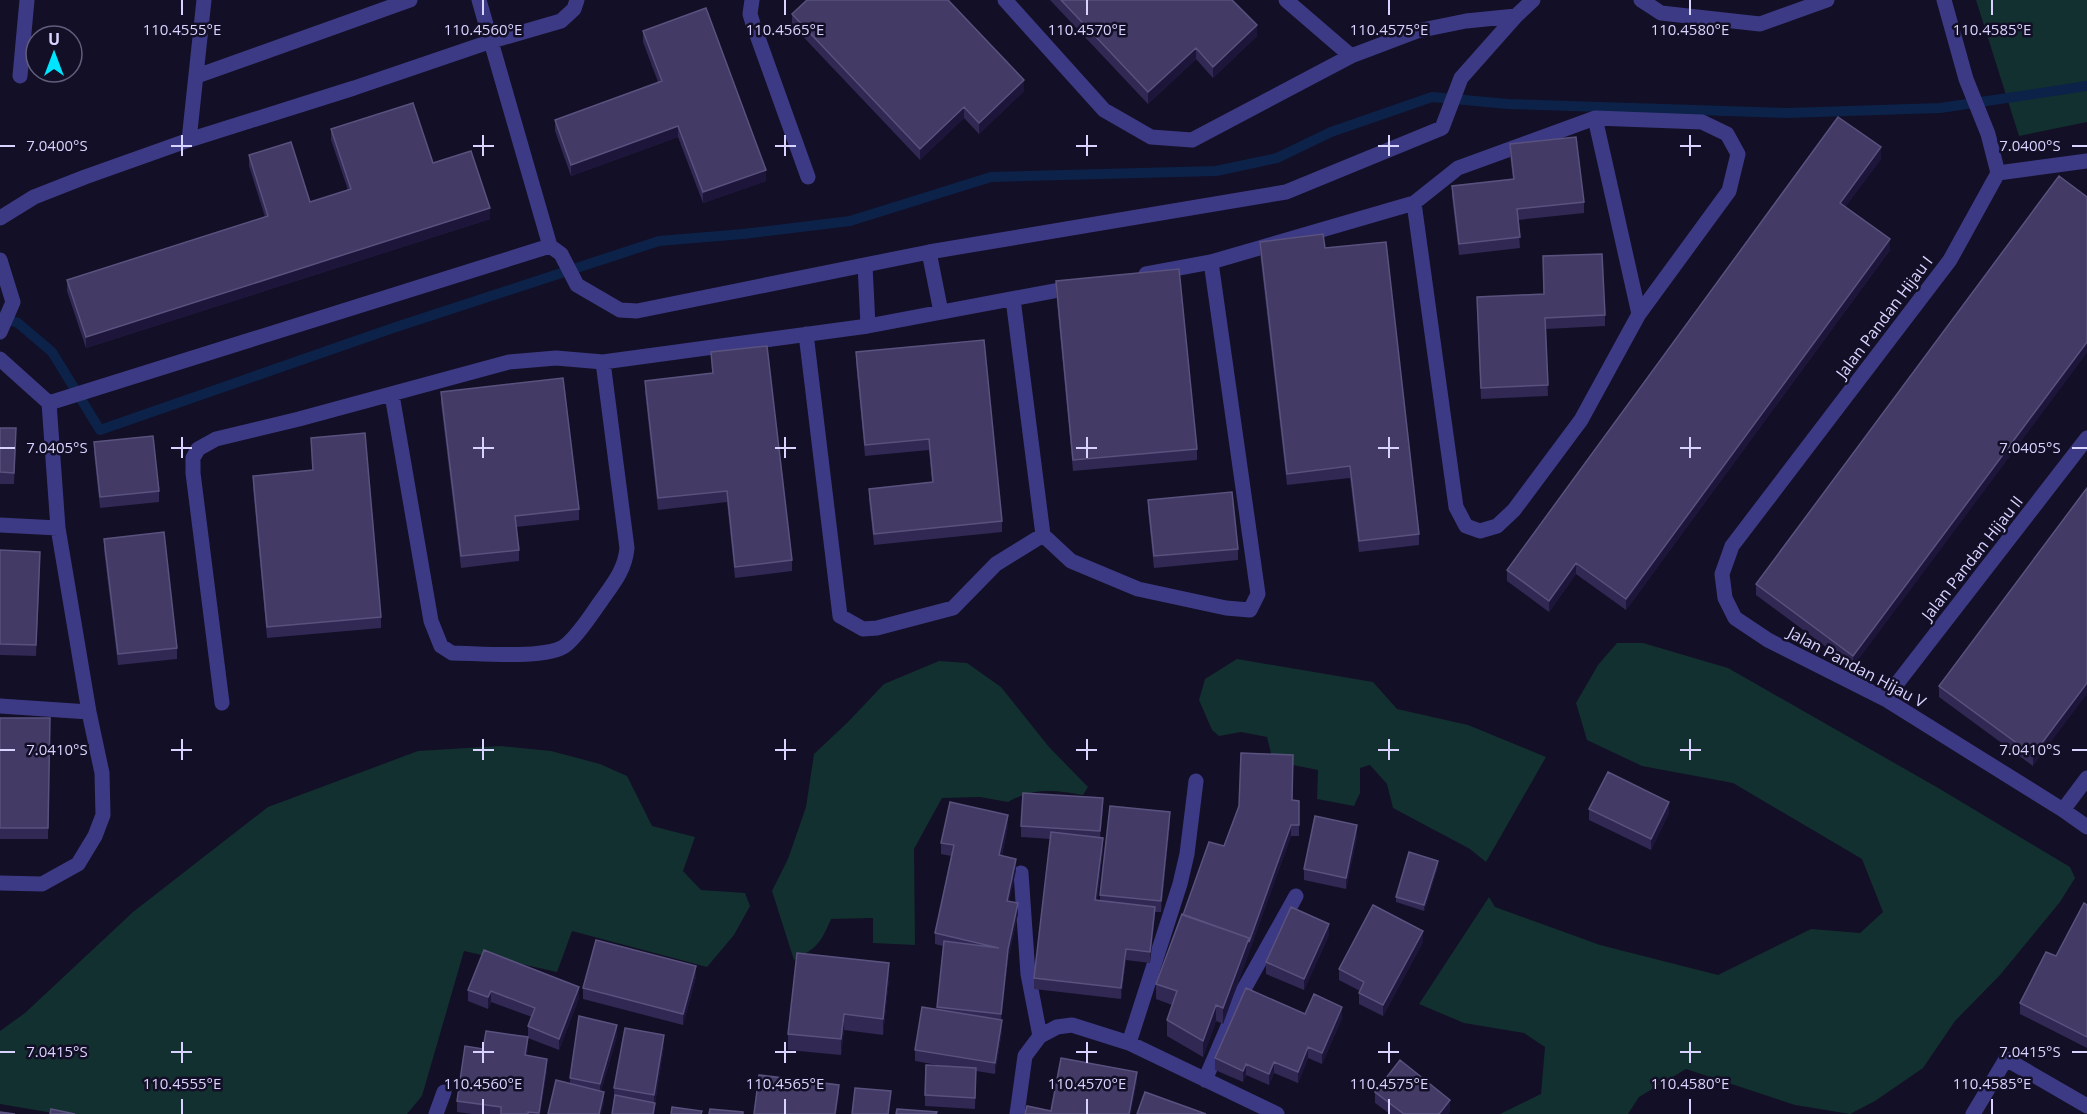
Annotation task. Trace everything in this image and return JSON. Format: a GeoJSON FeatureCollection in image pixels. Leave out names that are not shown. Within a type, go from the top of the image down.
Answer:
{"type":"FeatureCollection","features":[{"type":"Feature","properties":{"kind":"street"},"geometry":{"type":"LineString","coordinates":[[20,76],[27,0]]}},
{"type":"Feature","properties":{"kind":"street"},"geometry":{"type":"LineString","coordinates":[[189,140],[204,0]]}},
{"type":"Feature","properties":{"kind":"street"},"geometry":{"type":"LineString","coordinates":[[197,76],[410,0]]}},
{"type":"Feature","properties":{"kind":"street"},"geometry":{"type":"LineString","coordinates":[[479,0],[556,250],[577,285],[620,310],[637,311],[929,252],[1286,192],[1442,128],[1461,78],[1533,0]]}},
{"type":"Feature","properties":{"kind":"street"},"geometry":{"type":"LineString","coordinates":[[0,218],[34,197],[189,140],[354,88],[492,41],[561,21],[574,9],[576,0]]}},
{"type":"Feature","properties":{"kind":"street"},"geometry":{"type":"LineString","coordinates":[[752,0],[750,14],[753,24],[808,177]]}},
{"type":"Feature","properties":{"kind":"street"},"geometry":{"type":"LineString","coordinates":[[1005,0],[1104,110],[1151,137],[1192,140],[1351,56],[1417,31],[1466,21],[1516,16]]}},
{"type":"Feature","properties":{"kind":"street"},"geometry":{"type":"LineString","coordinates":[[1286,0],[1351,56]]}},
{"type":"Feature","properties":{"kind":"street"},"geometry":{"type":"LineString","coordinates":[[1641,0],[1661,13],[1760,24],[1827,0]]}},
{"type":"Feature","properties":{"kind":"street"},"geometry":{"type":"LineString","coordinates":[[1944,0],[1966,79],[1988,134],[1998,173],[2087,161]]}},
{"type":"Feature","properties":{"kind":"street"},"geometry":{"type":"LineString","coordinates":[[1130,277],[1211,262],[1414,203],[1458,168],[1595,118],[1702,122],[1727,134],[1738,154],[1728,190],[1639,314],[1581,420],[1514,510],[1497,526],[1480,531],[1466,526],[1456,507],[1414,203]]}},
{"type":"Feature","properties":{"kind":"street"},"geometry":{"type":"LineString","coordinates":[[1595,118],[1639,314]]}},
{"type":"Feature","properties":{"kind":"street","name":"Jalan Pandan Hijau I"},"geometry":{"type":"LineString","coordinates":[[1731,546],[1950,260],[1998,173]]}},
{"type":"Feature","properties":{"kind":"street"},"geometry":{"type":"LineString","coordinates":[[49,403],[556,250]]}},
{"type":"Feature","properties":{"kind":"street"},"geometry":{"type":"LineString","coordinates":[[929,252],[941,312]]}},
{"type":"Feature","properties":{"kind":"street"},"geometry":{"type":"LineString","coordinates":[[0,260],[13,302],[0,332]]}},
{"type":"Feature","properties":{"kind":"street"},"geometry":{"type":"LineString","coordinates":[[1013,299],[1043,536],[1071,561],[1138,589],[1226,608],[1250,610],[1258,594],[1211,262]]}},
{"type":"Feature","properties":{"kind":"street"},"geometry":{"type":"LineString","coordinates":[[865,266],[868,326]]}},
{"type":"Feature","properties":{"kind":"street"},"geometry":{"type":"LineString","coordinates":[[222,704],[193,473],[193,458],[198,448],[216,439],[392,395],[509,362],[556,358],[603,362],[868,326],[1095,284]]}},
{"type":"Feature","properties":{"kind":"street"},"geometry":{"type":"LineString","coordinates":[[806,334],[840,616],[863,628],[878,628],[953,608],[996,564],[1043,536]]}},
{"type":"Feature","properties":{"kind":"street"},"geometry":{"type":"LineString","coordinates":[[0,359],[49,403],[58,528],[89,712],[102,773],[103,815],[95,836],[78,864],[42,884],[0,883]]}},
{"type":"Feature","properties":{"kind":"street"},"geometry":{"type":"LineString","coordinates":[[392,395],[431,621],[441,646],[452,653],[548,653],[565,647],[579,632],[620,574],[626,561],[627,548],[603,362]]}},
{"type":"Feature","properties":{"kind":"street","name":"Jalan Pandan Hijau II"},"geometry":{"type":"LineString","coordinates":[[1886,699],[2087,438]]}},
{"type":"Feature","properties":{"kind":"street"},"geometry":{"type":"LineString","coordinates":[[0,525],[58,528]]}},
{"type":"Feature","properties":{"kind":"street","name":"Jalan Pandan Hijau V"},"geometry":{"type":"LineString","coordinates":[[1731,546],[1722,574],[1725,598],[1735,618],[1768,640],[1886,699],[2064,810],[2087,827]]}},
{"type":"Feature","properties":{"kind":"street"},"geometry":{"type":"LineString","coordinates":[[0,706],[89,712]]}},
{"type":"Feature","properties":{"kind":"street"},"geometry":{"type":"LineString","coordinates":[[2064,810],[2087,778]]}},
{"type":"Feature","properties":{"kind":"street"},"geometry":{"type":"LineString","coordinates":[[1129,1043],[1180,884],[1187,854],[1196,781]]}},
{"type":"Feature","properties":{"kind":"street"},"geometry":{"type":"LineString","coordinates":[[1020,873],[1028,974],[1040,1036]]}},
{"type":"Feature","properties":{"kind":"street"},"geometry":{"type":"LineString","coordinates":[[1205,1080],[1244,989],[1296,896]]}},
{"type":"Feature","properties":{"kind":"street"},"geometry":{"type":"LineString","coordinates":[[1017,1114],[1025,1056],[1040,1036],[1057,1027],[1072,1025],[1129,1043],[1277,1114]]}},
{"type":"Feature","properties":{"kind":"street"},"geometry":{"type":"LineString","coordinates":[[1973,1114],[2006,1059],[2087,1106]]}},
{"type":"Feature","properties":{"kind":"street"},"geometry":{"type":"LineString","coordinates":[[436,1114],[444,1092]]}},
{"type":"Feature","properties":{"kind":"green space"},"geometry":{"type":"Polygon","coordinates":[[[1976,0],[2087,0],[2087,122],[2019,136],[1976,0]]]}},
{"type":"Feature","properties":{"kind":"green space"},"geometry":{"type":"Polygon","coordinates":[[[1617,643],[1643,643],[1728,668],[1940,789],[2070,867],[2075,878],[2060,902],[2000,975],[1955,1021],[1923,1068],[1875,1101],[1850,1114],[1795,1105],[1686,1069],[1639,1097],[1628,1114],[1500,1114],[1541,1094],[1545,1047],[1524,1033],[1464,1023],[1419,1004],[1489,897],[1495,907],[1600,945],[1718,975],[1811,929],[1860,933],[1883,912],[1862,859],[1733,783],[1642,766],[1587,740],[1576,703],[1598,665],[1617,643]]]}},
{"type":"Feature","properties":{"kind":"green space"},"geometry":{"type":"Polygon","coordinates":[[[1237,659],[1373,682],[1397,709],[1468,725],[1546,757],[1486,862],[1470,849],[1393,808],[1387,784],[1370,765],[1360,768],[1360,793],[1354,806],[1317,799],[1318,770],[1273,761],[1267,737],[1241,732],[1219,736],[1212,730],[1199,700],[1205,679],[1237,659]]]}},
{"type":"Feature","properties":{"kind":"green space"},"geometry":{"type":"Polygon","coordinates":[[[939,661],[967,663],[1001,687],[1049,747],[1088,787],[1083,795],[1045,791],[1027,794],[1008,802],[980,797],[942,798],[914,849],[915,945],[873,943],[873,918],[831,919],[817,944],[794,960],[772,891],[788,859],[806,807],[814,754],[884,684],[939,661]]]}},
{"type":"Feature","properties":{"kind":"green space"},"geometry":{"type":"Polygon","coordinates":[[[500,746],[551,751],[600,764],[627,776],[652,826],[695,837],[683,871],[701,890],[745,893],[750,906],[734,935],[707,967],[572,931],[557,972],[464,951],[422,1096],[407,1114],[59,1114],[0,1104],[0,1031],[25,1013],[133,912],[268,807],[418,751],[500,746]]]}},
{"type":"Feature","properties":{"kind":"building"},"geometry":{"type":"Polygon","coordinates":[[[807,0],[948,0],[1024,80],[979,123],[964,107],[920,149],[792,14],[807,0]]]}},
{"type":"Feature","properties":{"kind":"building"},"geometry":{"type":"Polygon","coordinates":[[[1061,0],[1232,0],[1257,25],[1213,67],[1196,48],[1148,92],[1061,0]]]}},
{"type":"Feature","properties":{"kind":"building"},"geometry":{"type":"Polygon","coordinates":[[[706,8],[766,170],[703,192],[678,126],[571,165],[555,120],[662,81],[643,31],[706,8]]]}},
{"type":"Feature","properties":{"kind":"building"},"geometry":{"type":"Polygon","coordinates":[[[413,103],[433,163],[471,151],[490,208],[86,337],[67,280],[268,216],[249,155],[291,142],[310,202],[351,189],[331,129],[413,103]]]}},
{"type":"Feature","properties":{"kind":"building"},"geometry":{"type":"Polygon","coordinates":[[[1838,117],[1881,147],[1840,203],[1890,239],[1626,599],[1576,563],[1549,601],[1507,570],[1838,117]]]}},
{"type":"Feature","properties":{"kind":"building"},"geometry":{"type":"Polygon","coordinates":[[[1576,137],[1584,202],[1517,209],[1520,237],[1459,244],[1452,186],[1514,179],[1510,144],[1576,137]]]}},
{"type":"Feature","properties":{"kind":"building"},"geometry":{"type":"Polygon","coordinates":[[[2059,176],[2087,197],[2087,342],[1853,656],[1756,584],[2059,176]]]}},
{"type":"Feature","properties":{"kind":"building"},"geometry":{"type":"Polygon","coordinates":[[[1323,234],[1325,248],[1386,242],[1419,534],[1359,541],[1350,466],[1287,474],[1260,242],[1323,234]]]}},
{"type":"Feature","properties":{"kind":"building"},"geometry":{"type":"Polygon","coordinates":[[[1602,254],[1605,315],[1545,318],[1548,385],[1481,388],[1477,297],[1544,294],[1543,256],[1602,254]]]}},
{"type":"Feature","properties":{"kind":"building"},"geometry":{"type":"Polygon","coordinates":[[[1179,269],[1197,449],[1073,460],[1056,281],[1179,269]]]}},
{"type":"Feature","properties":{"kind":"building"},"geometry":{"type":"Polygon","coordinates":[[[984,340],[1002,521],[874,534],[869,489],[933,482],[929,439],[865,445],[856,352],[984,340]]]}},
{"type":"Feature","properties":{"kind":"building"},"geometry":{"type":"Polygon","coordinates":[[[767,346],[792,560],[735,567],[727,491],[658,498],[645,381],[713,373],[711,352],[767,346]]]}},
{"type":"Feature","properties":{"kind":"building"},"geometry":{"type":"Polygon","coordinates":[[[563,378],[579,509],[515,516],[519,550],[461,556],[441,392],[563,378]]]}},
{"type":"Feature","properties":{"kind":"building"},"geometry":{"type":"Polygon","coordinates":[[[0,428],[16,428],[14,473],[0,472],[0,428]]]}},
{"type":"Feature","properties":{"kind":"building"},"geometry":{"type":"Polygon","coordinates":[[[365,433],[381,617],[267,627],[253,476],[313,470],[311,438],[365,433]]]}},
{"type":"Feature","properties":{"kind":"building"},"geometry":{"type":"Polygon","coordinates":[[[153,436],[159,491],[100,497],[94,442],[153,436]]]}},
{"type":"Feature","properties":{"kind":"building"},"geometry":{"type":"Polygon","coordinates":[[[2087,488],[2087,683],[2033,755],[1939,686],[2087,488]]]}},
{"type":"Feature","properties":{"kind":"building"},"geometry":{"type":"Polygon","coordinates":[[[1232,492],[1238,549],[1154,556],[1148,500],[1232,492]]]}},
{"type":"Feature","properties":{"kind":"building"},"geometry":{"type":"Polygon","coordinates":[[[164,532],[177,648],[118,654],[104,539],[164,532]]]}},
{"type":"Feature","properties":{"kind":"building"},"geometry":{"type":"Polygon","coordinates":[[[0,550],[40,552],[36,645],[0,644],[0,550]]]}},
{"type":"Feature","properties":{"kind":"building"},"geometry":{"type":"Polygon","coordinates":[[[0,718],[50,718],[48,828],[0,828],[0,718]]]}},
{"type":"Feature","properties":{"kind":"building"},"geometry":{"type":"Polygon","coordinates":[[[1241,753],[1293,755],[1292,800],[1299,801],[1299,825],[1291,825],[1249,942],[1249,938],[1183,915],[1209,842],[1224,846],[1239,806],[1241,753]]]}},
{"type":"Feature","properties":{"kind":"building"},"geometry":{"type":"Polygon","coordinates":[[[1608,772],[1669,802],[1651,839],[1589,809],[1608,772]]]}},
{"type":"Feature","properties":{"kind":"building"},"geometry":{"type":"Polygon","coordinates":[[[1023,793],[1103,798],[1100,831],[1021,826],[1023,793]]]}},
{"type":"Feature","properties":{"kind":"building"},"geometry":{"type":"Polygon","coordinates":[[[950,802],[1008,815],[999,855],[1016,859],[1007,901],[1018,903],[1008,949],[1001,1014],[937,1007],[944,941],[999,948],[935,933],[954,845],[941,843],[950,802]]]}},
{"type":"Feature","properties":{"kind":"building"},"geometry":{"type":"Polygon","coordinates":[[[1110,806],[1170,812],[1161,901],[1100,895],[1110,806]]]}},
{"type":"Feature","properties":{"kind":"building"},"geometry":{"type":"Polygon","coordinates":[[[1315,816],[1357,825],[1346,878],[1304,869],[1315,816]]]}},
{"type":"Feature","properties":{"kind":"building"},"geometry":{"type":"Polygon","coordinates":[[[1051,832],[1103,838],[1095,900],[1155,907],[1150,952],[1126,949],[1121,988],[1034,978],[1051,832]]]}},
{"type":"Feature","properties":{"kind":"building"},"geometry":{"type":"Polygon","coordinates":[[[1409,852],[1438,861],[1424,905],[1396,897],[1409,852]]]}},
{"type":"Feature","properties":{"kind":"building"},"geometry":{"type":"Polygon","coordinates":[[[2084,903],[2087,905],[2087,1037],[2020,1003],[2046,952],[2056,956],[2084,903]]]}},
{"type":"Feature","properties":{"kind":"building"},"geometry":{"type":"Polygon","coordinates":[[[1373,905],[1423,931],[1383,1005],[1359,993],[1364,982],[1339,969],[1373,905]]]}},
{"type":"Feature","properties":{"kind":"building"},"geometry":{"type":"Polygon","coordinates":[[[1291,907],[1329,924],[1304,979],[1266,962],[1291,907]]]}},
{"type":"Feature","properties":{"kind":"building"},"geometry":{"type":"Polygon","coordinates":[[[1182,914],[1249,938],[1223,1008],[1216,1005],[1203,1041],[1167,1020],[1177,991],[1156,984],[1182,914]]]}},
{"type":"Feature","properties":{"kind":"building"},"geometry":{"type":"Polygon","coordinates":[[[596,940],[696,966],[683,1014],[583,988],[596,940]]]}},
{"type":"Feature","properties":{"kind":"building"},"geometry":{"type":"Polygon","coordinates":[[[484,950],[579,987],[559,1039],[528,1026],[535,1008],[491,991],[488,997],[468,990],[484,950]]]}},
{"type":"Feature","properties":{"kind":"building"},"geometry":{"type":"Polygon","coordinates":[[[797,953],[889,963],[883,1019],[844,1014],[841,1039],[788,1034],[797,953]]]}},
{"type":"Feature","properties":{"kind":"building"},"geometry":{"type":"Polygon","coordinates":[[[1246,988],[1305,1014],[1314,994],[1342,1007],[1322,1053],[1308,1047],[1298,1072],[1274,1062],[1269,1074],[1246,1064],[1243,1071],[1215,1058],[1246,988]]]}},
{"type":"Feature","properties":{"kind":"building"},"geometry":{"type":"Polygon","coordinates":[[[922,1007],[1002,1020],[995,1063],[915,1050],[922,1007]]]}},
{"type":"Feature","properties":{"kind":"building"},"geometry":{"type":"Polygon","coordinates":[[[579,1016],[617,1025],[600,1084],[570,1078],[579,1016]]]}},
{"type":"Feature","properties":{"kind":"building"},"geometry":{"type":"Polygon","coordinates":[[[625,1028],[664,1035],[654,1095],[614,1088],[625,1028]]]}},
{"type":"Feature","properties":{"kind":"building"},"geometry":{"type":"Polygon","coordinates":[[[486,1031],[528,1037],[525,1055],[547,1059],[539,1113],[501,1114],[501,1107],[457,1101],[465,1046],[483,1049],[486,1031]]]}},
{"type":"Feature","properties":{"kind":"building"},"geometry":{"type":"Polygon","coordinates":[[[1061,1058],[1137,1072],[1129,1114],[1025,1114],[1027,1106],[1051,1111],[1061,1058]]]}},
{"type":"Feature","properties":{"kind":"building"},"geometry":{"type":"Polygon","coordinates":[[[1400,1060],[1450,1100],[1439,1114],[1404,1114],[1375,1092],[1400,1060]]]}},
{"type":"Feature","properties":{"kind":"building"},"geometry":{"type":"Polygon","coordinates":[[[926,1065],[976,1068],[975,1098],[925,1095],[926,1065]]]}},
{"type":"Feature","properties":{"kind":"building"},"geometry":{"type":"Polygon","coordinates":[[[759,1075],[839,1085],[835,1114],[754,1114],[759,1075]]]}},
{"type":"Feature","properties":{"kind":"building"},"geometry":{"type":"Polygon","coordinates":[[[556,1080],[604,1092],[599,1114],[548,1114],[556,1080]]]}},
{"type":"Feature","properties":{"kind":"building"},"geometry":{"type":"Polygon","coordinates":[[[855,1088],[891,1091],[888,1114],[852,1114],[855,1088]]]}},
{"type":"Feature","properties":{"kind":"building"},"geometry":{"type":"Polygon","coordinates":[[[1145,1092],[1206,1114],[1137,1114],[1145,1092]]]}},
{"type":"Feature","properties":{"kind":"building"},"geometry":{"type":"Polygon","coordinates":[[[615,1095],[655,1103],[653,1114],[612,1114],[615,1095]]]}},
{"type":"Feature","properties":{"kind":"building"},"geometry":{"type":"Polygon","coordinates":[[[672,1107],[702,1111],[701,1114],[671,1114],[672,1107]]]}},
{"type":"Feature","properties":{"kind":"building"},"geometry":{"type":"Polygon","coordinates":[[[51,1109],[75,1114],[50,1114],[51,1109]]]}},
{"type":"Feature","properties":{"kind":"building"},"geometry":{"type":"Polygon","coordinates":[[[710,1109],[743,1112],[743,1114],[709,1114],[710,1109]]]}},
{"type":"Feature","properties":{"kind":"building"},"geometry":{"type":"Polygon","coordinates":[[[897,1109],[937,1112],[936,1114],[896,1114],[897,1109]]]}},
{"type":"Feature","properties":{"kind":"waterway"},"geometry":{"type":"LineString","coordinates":[[0,316],[18,323],[52,352],[100,430],[393,328],[659,241],[850,221],[991,177],[1216,171],[1277,158],[1331,132],[1432,97],[1508,104],[1787,113],[1940,108],[2087,86]]}}]}
